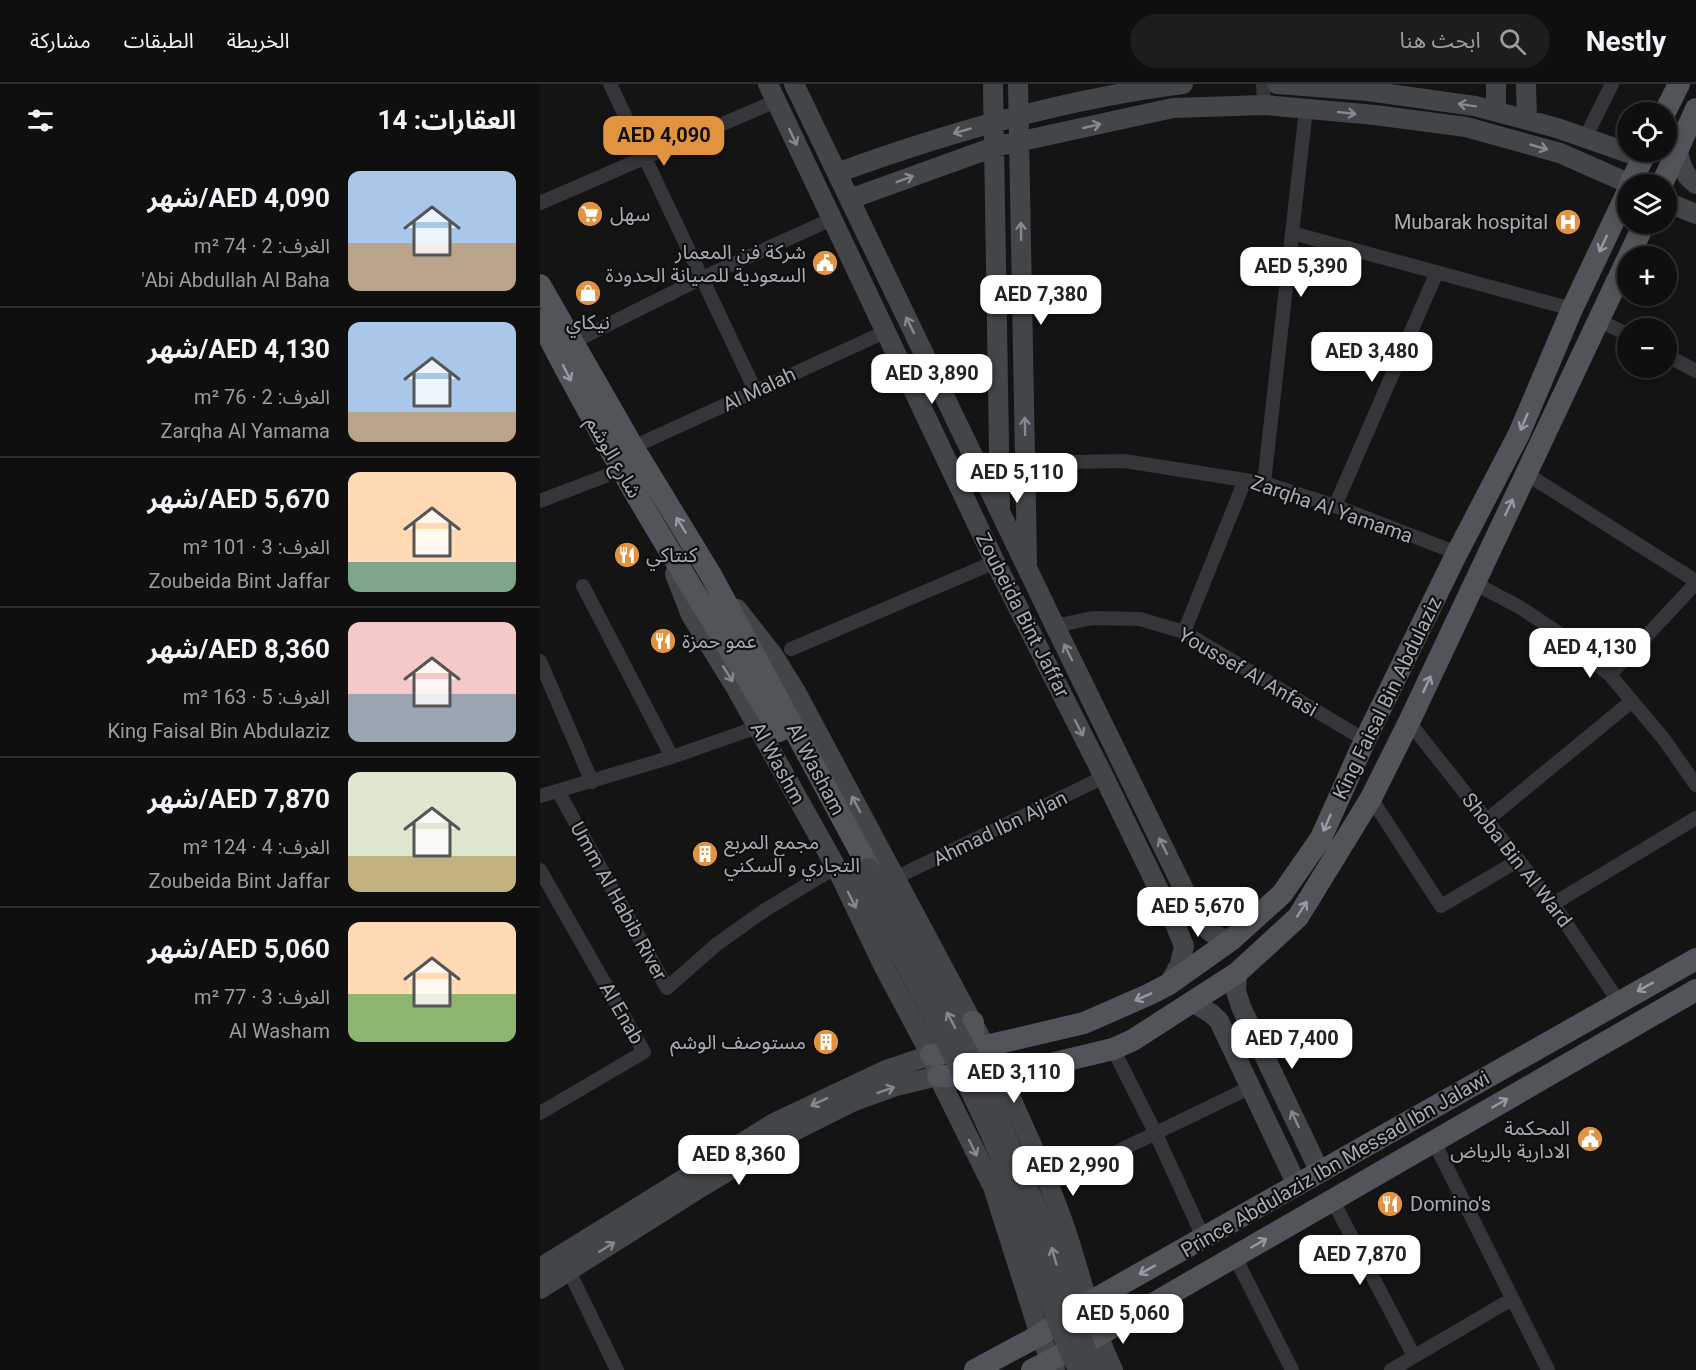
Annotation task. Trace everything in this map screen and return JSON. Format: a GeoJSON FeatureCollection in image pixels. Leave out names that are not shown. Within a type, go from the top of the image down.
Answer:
{"type":"FeatureCollection","features":[{"type":"Feature","properties":{"kind":"main road"},"geometry":{"type":"LineString","coordinates":[[1670,102],[1679,84]]}},
{"type":"Feature","properties":{"kind":"main road"},"geometry":{"type":"LineString","coordinates":[[1677,149],[1696,109]]}},
{"type":"Feature","properties":{"kind":"main road","name":"King Faisal Bin Abdulaziz"},"geometry":{"type":"LineString","coordinates":[[931,1055],[975,1050],[1084,1023],[1169,984],[1231,940],[1282,894],[1321,837],[1365,740],[1457,553],[1519,434],[1572,309],[1617,214]]}},
{"type":"Feature","properties":{"kind":"main road","name":"King Faisal Bin Abdulaziz"},"geometry":{"type":"LineString","coordinates":[[938,1076],[1002,1082],[1113,1049],[1133,1040],[1194,1003],[1237,973],[1298,917],[1371,798],[1409,722],[1639,234]]}},
{"type":"Feature","properties":{"kind":"main road","name":"Al Washam"},"geometry":{"type":"LineString","coordinates":[[540,285],[633,447],[711,575],[854,870]]}},
{"type":"Feature","properties":{"kind":"main road","name":"شارع الوشم"},"geometry":{"type":"LineString","coordinates":[[540,320],[574,387],[621,470],[694,591]]}},
{"type":"Feature","properties":{"kind":"main road","name":"Al Washam"},"geometry":{"type":"LineString","coordinates":[[694,591],[780,731],[854,870]]}},
{"type":"Feature","properties":{"kind":"main road","name":"Prince Abdulaziz Ibn Messad Ibn Jalawi"},"geometry":{"type":"LineString","coordinates":[[975,1370],[1040,1335],[1088,1303],[1696,959]]}},
{"type":"Feature","properties":{"kind":"main road","name":"Prince Abdulaziz Ibn Messad Ibn Jalawi"},"geometry":{"type":"LineString","coordinates":[[1046,1367],[1696,990]]}},
{"type":"Feature","properties":{"kind":"main road"},"geometry":{"type":"LineString","coordinates":[[973,1022],[975,1050],[983,1064],[1002,1082]]}},
{"type":"Feature","properties":{"kind":"main road"},"geometry":{"type":"LineString","coordinates":[[938,1076],[954,1070],[975,1050]]}},
{"type":"Feature","properties":{"kind":"street"},"geometry":{"type":"LineString","coordinates":[[610,84],[755,390]]}},
{"type":"Feature","properties":{"kind":"street","name":"Zoubeida Bint Jaffar"},"geometry":{"type":"LineString","coordinates":[[794,84],[1191,904],[1208,932],[1219,938],[1231,940]]}},
{"type":"Feature","properties":{"kind":"street"},"geometry":{"type":"LineString","coordinates":[[993,84],[1000,513]]}},
{"type":"Feature","properties":{"kind":"street"},"geometry":{"type":"LineString","coordinates":[[1018,84],[1028,569]]}},
{"type":"Feature","properties":{"kind":"street"},"geometry":{"type":"LineString","coordinates":[[837,172],[963,130],[1129,91],[1183,84]]}},
{"type":"Feature","properties":{"kind":"street"},"geometry":{"type":"LineString","coordinates":[[1263,84],[1264,105]]}},
{"type":"Feature","properties":{"kind":"street"},"geometry":{"type":"LineString","coordinates":[[1277,84],[1368,91],[1475,106],[1617,147]]}},
{"type":"Feature","properties":{"kind":"street"},"geometry":{"type":"LineString","coordinates":[[1496,84],[1496,111]]}},
{"type":"Feature","properties":{"kind":"street"},"geometry":{"type":"LineString","coordinates":[[1526,84],[1527,120]]}},
{"type":"Feature","properties":{"kind":"street"},"geometry":{"type":"LineString","coordinates":[[1587,165],[1593,153],[1590,140],[1612,84]]}},
{"type":"Feature","properties":{"kind":"street"},"geometry":{"type":"LineString","coordinates":[[540,202],[645,158],[772,93]]}},
{"type":"Feature","properties":{"kind":"street","name":"Zoubeida Bint Jaffar"},"geometry":{"type":"LineString","coordinates":[[772,93],[995,562],[1173,919],[1184,946],[1180,964],[1169,984]]}},
{"type":"Feature","properties":{"kind":"street"},"geometry":{"type":"LineString","coordinates":[[850,199],[994,147],[1173,108],[1264,105],[1466,127],[1560,153],[1617,178]]}},
{"type":"Feature","properties":{"kind":"street"},"geometry":{"type":"LineString","coordinates":[[1264,483],[1306,109]]}},
{"type":"Feature","properties":{"kind":"street"},"geometry":{"type":"LineString","coordinates":[[1677,149],[1681,167],[1687,178],[1696,184]]}},
{"type":"Feature","properties":{"kind":"street"},"geometry":{"type":"LineString","coordinates":[[1677,206],[1696,214]]}},
{"type":"Feature","properties":{"kind":"street"},"geometry":{"type":"LineString","coordinates":[[573,342],[832,219]]}},
{"type":"Feature","properties":{"kind":"street"},"geometry":{"type":"LineString","coordinates":[[1292,233],[1572,309]]}},
{"type":"Feature","properties":{"kind":"street"},"geometry":{"type":"LineString","coordinates":[[1335,506],[1437,272]]}},
{"type":"Feature","properties":{"kind":"street"},"geometry":{"type":"LineString","coordinates":[[1597,319],[1617,329]]}},
{"type":"Feature","properties":{"kind":"street","name":"Al Malah"},"geometry":{"type":"LineString","coordinates":[[633,447],[885,332]]}},
{"type":"Feature","properties":{"kind":"street"},"geometry":{"type":"LineString","coordinates":[[1677,361],[1696,371]]}},
{"type":"Feature","properties":{"kind":"street"},"geometry":{"type":"LineString","coordinates":[[912,389],[922,397],[928,398],[934,395],[938,389],[935,376]]}},
{"type":"Feature","properties":{"kind":"street"},"geometry":{"type":"LineString","coordinates":[[939,444],[936,431],[941,421],[952,421],[962,433],[977,442],[986,437],[991,430],[998,397]]}},
{"type":"Feature","properties":{"kind":"street","name":"Zarqha Al Yamama"},"geometry":{"type":"LineString","coordinates":[[1025,464],[1124,461],[1264,483],[1335,506],[1457,553]]}},
{"type":"Feature","properties":{"kind":"street"},"geometry":{"type":"LineString","coordinates":[[540,501],[621,470]]}},
{"type":"Feature","properties":{"kind":"street"},"geometry":{"type":"LineString","coordinates":[[1525,473],[1696,582],[1610,675]]}},
{"type":"Feature","properties":{"kind":"street"},"geometry":{"type":"LineString","coordinates":[[1184,632],[1245,480]]}},
{"type":"Feature","properties":{"kind":"street","name":"Al Washm"},"geometry":{"type":"LineString","coordinates":[[668,546],[691,615],[758,727],[854,870],[884,967],[931,1055],[938,1076]]}},
{"type":"Feature","properties":{"kind":"street"},"geometry":{"type":"LineString","coordinates":[[791,649],[995,562]]}},
{"type":"Feature","properties":{"kind":"street"},"geometry":{"type":"LineString","coordinates":[[711,575],[773,655],[796,692],[973,1022]]}},
{"type":"Feature","properties":{"kind":"street"},"geometry":{"type":"LineString","coordinates":[[1474,583],[1521,608],[1563,636],[1610,675],[1663,738],[1696,785]]}},
{"type":"Feature","properties":{"kind":"street"},"geometry":{"type":"LineString","coordinates":[[583,586],[672,757]]}},
{"type":"Feature","properties":{"kind":"street","name":"Youssef Al Anfasi"},"geometry":{"type":"LineString","coordinates":[[1055,626],[1092,618],[1140,619],[1184,632],[1365,740]]}},
{"type":"Feature","properties":{"kind":"street"},"geometry":{"type":"LineString","coordinates":[[540,662],[592,782]]}},
{"type":"Feature","properties":{"kind":"street"},"geometry":{"type":"LineString","coordinates":[[1487,820],[1632,701]]}},
{"type":"Feature","properties":{"kind":"street","name":"Shoba Bin Al Ward"},"geometry":{"type":"LineString","coordinates":[[1409,722],[1554,904],[1619,1002]]}},
{"type":"Feature","properties":{"kind":"street"},"geometry":{"type":"LineString","coordinates":[[540,796],[672,757],[758,727]]}},
{"type":"Feature","properties":{"kind":"street","name":"Ahmad Ibn Ajlan"},"geometry":{"type":"LineString","coordinates":[[895,879],[1104,777]]}},
{"type":"Feature","properties":{"kind":"street","name":"Umm Al Habib River"},"geometry":{"type":"LineString","coordinates":[[558,791],[667,988],[717,944],[765,910],[854,870]]}},
{"type":"Feature","properties":{"kind":"street"},"geometry":{"type":"LineString","coordinates":[[1371,798],[1441,906],[1519,860]]}},
{"type":"Feature","properties":{"kind":"street"},"geometry":{"type":"LineString","coordinates":[[1554,904],[1696,818]]}},
{"type":"Feature","properties":{"kind":"street","name":"Al Enab"},"geometry":{"type":"LineString","coordinates":[[540,870],[644,1052],[540,1113]]}},
{"type":"Feature","properties":{"kind":"street","name":"Al Washam"},"geometry":{"type":"LineString","coordinates":[[854,870],[968,1086],[1001,1157],[1028,1230],[1047,1294],[1078,1370]]}},
{"type":"Feature","properties":{"kind":"street","name":"Al Washam"},"geometry":{"type":"LineString","coordinates":[[854,870],[979,1073],[1047,1233],[1068,1303],[1094,1370]]}},
{"type":"Feature","properties":{"kind":"street"},"geometry":{"type":"LineString","coordinates":[[1173,919],[1178,923],[1188,922],[1192,916],[1191,904]]}},
{"type":"Feature","properties":{"kind":"street"},"geometry":{"type":"LineString","coordinates":[[884,967],[895,980],[903,984],[920,981],[928,976],[932,969],[934,952],[931,944]]}},
{"type":"Feature","properties":{"kind":"street"},"geometry":{"type":"LineString","coordinates":[[1237,973],[1236,991],[1249,1023],[1320,1172]]}},
{"type":"Feature","properties":{"kind":"street"},"geometry":{"type":"LineString","coordinates":[[1194,1003],[1219,1021],[1296,1185]]}},
{"type":"Feature","properties":{"kind":"street"},"geometry":{"type":"LineString","coordinates":[[1226,1035],[1226,1026],[1232,1017],[1244,1018],[1249,1023]]}},
{"type":"Feature","properties":{"kind":"street"},"geometry":{"type":"LineString","coordinates":[[1113,1049],[1156,1134],[1204,1239]]}},
{"type":"Feature","properties":{"kind":"street"},"geometry":{"type":"LineString","coordinates":[[540,1268],[774,1123],[886,1070],[931,1055]]}},
{"type":"Feature","properties":{"kind":"street"},"geometry":{"type":"LineString","coordinates":[[540,1289],[798,1129],[854,1101],[896,1086],[938,1076],[993,1187],[1040,1335],[1046,1367]]}},
{"type":"Feature","properties":{"kind":"street"},"geometry":{"type":"LineString","coordinates":[[959,1119],[960,1099],[966,1091],[974,1085],[1002,1082],[1028,1133],[1066,1233],[1088,1303],[1113,1370]]}},
{"type":"Feature","properties":{"kind":"street"},"geometry":{"type":"LineString","coordinates":[[1048,1185],[1251,1087]]}},
{"type":"Feature","properties":{"kind":"street"},"geometry":{"type":"LineString","coordinates":[[1434,1142],[1548,1370]]}},
{"type":"Feature","properties":{"kind":"street"},"geometry":{"type":"LineString","coordinates":[[1333,1201],[1414,1356]]}},
{"type":"Feature","properties":{"kind":"street"},"geometry":{"type":"LineString","coordinates":[[1235,1257],[1292,1370]]}},
{"type":"Feature","properties":{"kind":"street"},"geometry":{"type":"LineString","coordinates":[[569,1271],[617,1370]]}},
{"type":"Feature","properties":{"kind":"street"},"geometry":{"type":"LineString","coordinates":[[1391,1370],[1512,1299]]}},
{"type":"Feature","properties":{"kind":"place","name":"سهل"},"geometry":{"type":"Point","coordinates":[590,214]}},
{"type":"Feature","properties":{"kind":"place","name":"Mubarak hospital"},"geometry":{"type":"Point","coordinates":[1568,222]}},
{"type":"Feature","properties":{"kind":"place","name":"شركة فن المعمار السعودية للصيانة الحدودة"},"geometry":{"type":"Point","coordinates":[825,263]}},
{"type":"Feature","properties":{"kind":"place","name":"نيكاي"},"geometry":{"type":"Point","coordinates":[588,293]}},
{"type":"Feature","properties":{"kind":"place","name":"كنتاكي"},"geometry":{"type":"Point","coordinates":[627,555]}},
{"type":"Feature","properties":{"kind":"place","name":"عمو حمزة"},"geometry":{"type":"Point","coordinates":[663,641]}},
{"type":"Feature","properties":{"kind":"place","name":"مجمع المربع التجاري و السكني"},"geometry":{"type":"Point","coordinates":[705,854]}},
{"type":"Feature","properties":{"kind":"place","name":"مستوصف الوشم"},"geometry":{"type":"Point","coordinates":[826,1042]}},
{"type":"Feature","properties":{"kind":"place","name":"المحكمة الادارية بالرياض"},"geometry":{"type":"Point","coordinates":[1590,1139]}},
{"type":"Feature","properties":{"kind":"place","name":"Domino's"},"geometry":{"type":"Point","coordinates":[1390,1204]}}]}
